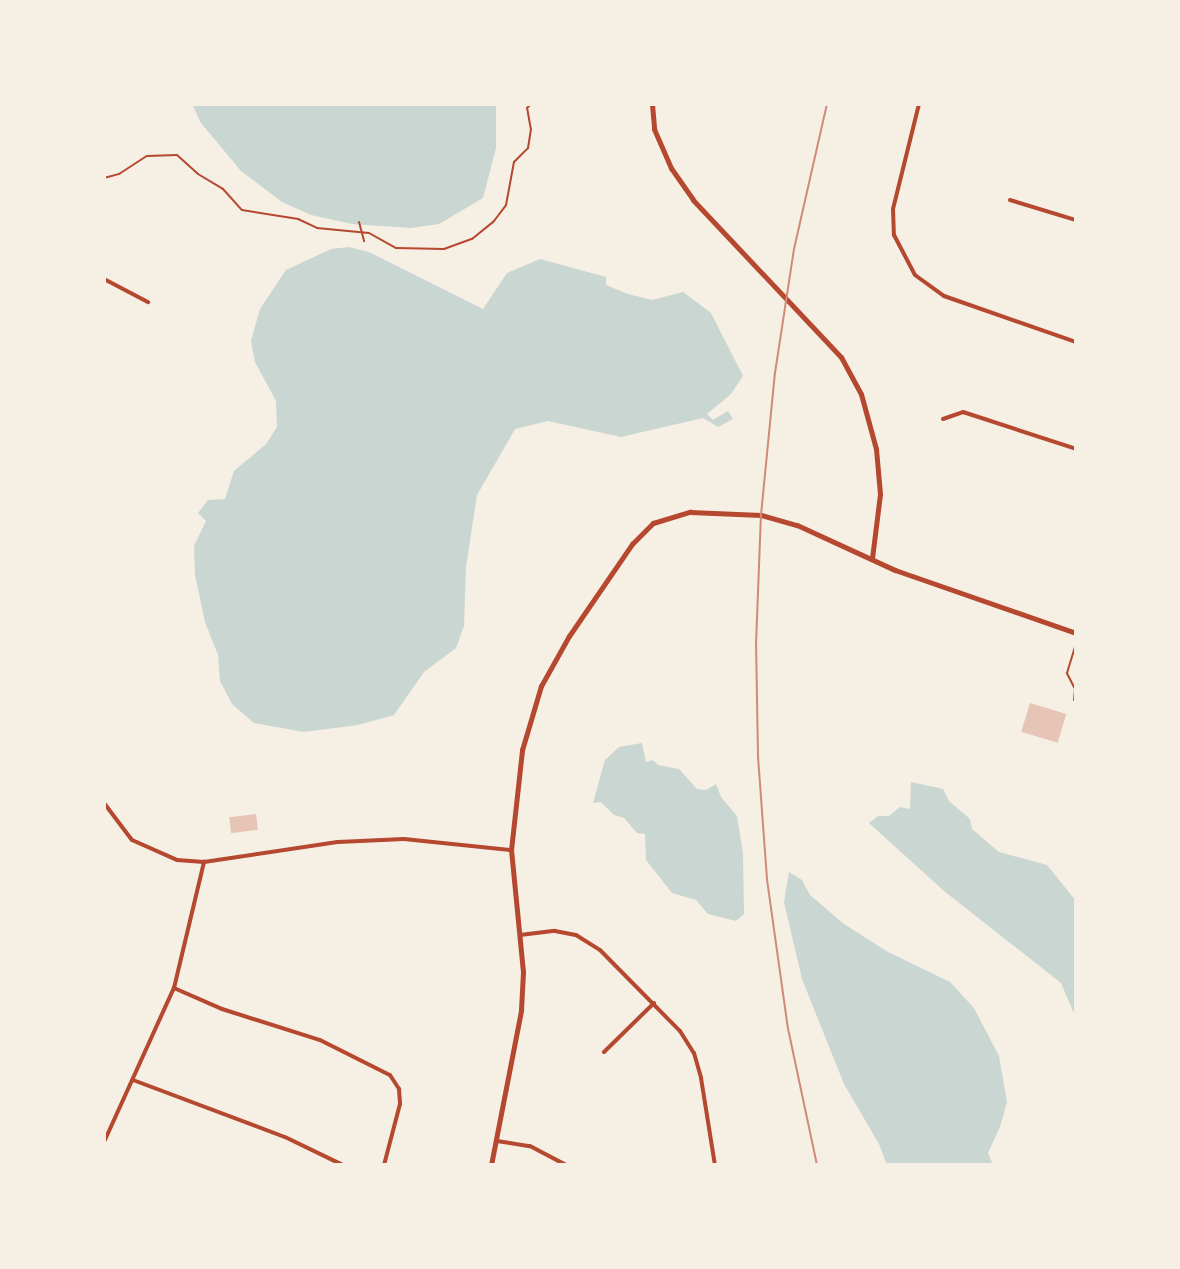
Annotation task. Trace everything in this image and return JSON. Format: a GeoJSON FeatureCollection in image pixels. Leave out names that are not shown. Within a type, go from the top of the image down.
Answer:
{"type":"FeatureCollection","features":[{"type":"Feature","properties":{"kind":"main road"},"geometry":{"type":"LineString","coordinates":[[652,104],[654,129],[671,168],[693,200],[841,357],[861,394],[876,449],[880,494],[872,558]]}},
{"type":"Feature","properties":{"kind":"main road"},"geometry":{"type":"LineString","coordinates":[[491,1165],[521,1010],[520,935],[511,850],[522,750],[541,686],[603,584],[632,544],[653,523],[690,512],[761,515],[797,525],[895,570],[1076,633]]}},
{"type":"Feature","properties":{"kind":"street"},"geometry":{"type":"LineString","coordinates":[[919,104],[893,209],[894,235],[915,275],[944,296],[1076,342]]}},
{"type":"Feature","properties":{"kind":"street"},"geometry":{"type":"LineString","coordinates":[[1010,200],[1076,220]]}},
{"type":"Feature","properties":{"kind":"street"},"geometry":{"type":"LineString","coordinates":[[104,279],[148,302]]}},
{"type":"Feature","properties":{"kind":"street"},"geometry":{"type":"LineString","coordinates":[[943,419],[963,412],[1076,449]]}},
{"type":"Feature","properties":{"kind":"street"},"geometry":{"type":"LineString","coordinates":[[104,803],[132,840],[177,860],[204,862],[338,842],[404,839],[511,850]]}},
{"type":"Feature","properties":{"kind":"street"},"geometry":{"type":"LineString","coordinates":[[104,1142],[174,988],[204,862]]}},
{"type":"Feature","properties":{"kind":"street"},"geometry":{"type":"LineString","coordinates":[[520,935],[555,931],[576,935],[600,950],[680,1031],[694,1053],[715,1165]]}},
{"type":"Feature","properties":{"kind":"street"},"geometry":{"type":"LineString","coordinates":[[174,988],[222,1009],[320,1040],[390,1075],[399,1089],[400,1104],[384,1165]]}},
{"type":"Feature","properties":{"kind":"street"},"geometry":{"type":"LineString","coordinates":[[604,1052],[654,1003]]}},
{"type":"Feature","properties":{"kind":"street"},"geometry":{"type":"LineString","coordinates":[[133,1080],[285,1137],[343,1165]]}},
{"type":"Feature","properties":{"kind":"street"},"geometry":{"type":"LineString","coordinates":[[497,1141],[530,1146],[566,1165]]}},
{"type":"Feature","properties":{"kind":"lane"},"geometry":{"type":"LineString","coordinates":[[1074,700],[1075,689],[1067,673],[1076,643]]}},
{"type":"Feature","properties":{"kind":"path"},"geometry":{"type":"LineString","coordinates":[[104,178],[147,156],[177,155],[223,189],[242,210],[298,219],[317,228],[380,237],[396,248],[444,249],[472,239],[494,221],[506,205],[514,162],[528,148],[531,130],[527,108],[541,104]]}},
{"type":"Feature","properties":{"kind":"path"},"geometry":{"type":"LineString","coordinates":[[359,222],[364,241]]}},
{"type":"Feature","properties":{"kind":"shaded area"},"geometry":{"type":"Polygon","coordinates":[[[192,104],[496,104],[496,148],[483,198],[439,224],[411,228],[352,224],[311,215],[282,202],[241,171],[201,123],[192,104]]]}},
{"type":"Feature","properties":{"kind":"shaded area"},"geometry":{"type":"Polygon","coordinates":[[[349,247],[369,252],[483,309],[507,273],[540,259],[606,277],[606,285],[652,300],[683,292],[711,313],[743,376],[731,394],[707,414],[713,420],[728,411],[733,419],[718,427],[703,418],[621,437],[548,421],[515,429],[477,495],[466,567],[464,626],[456,648],[424,672],[394,715],[358,725],[304,732],[254,723],[232,704],[220,681],[218,655],[205,622],[195,575],[194,546],[206,521],[198,513],[208,500],[225,499],[234,471],[266,444],[277,427],[276,401],[255,362],[251,341],[260,309],[286,270],[331,249],[349,247]]]}},
{"type":"Feature","properties":{"kind":"shaded area"},"geometry":{"type":"Polygon","coordinates":[[[642,743],[646,762],[653,760],[658,765],[679,769],[697,789],[706,790],[716,784],[721,797],[737,816],[743,853],[744,914],[736,921],[708,914],[696,900],[672,893],[646,860],[645,834],[637,833],[624,818],[614,815],[601,802],[593,803],[605,760],[619,747],[642,743]]]}},
{"type":"Feature","properties":{"kind":"shaded area"},"geometry":{"type":"Polygon","coordinates":[[[911,782],[943,789],[949,801],[970,819],[972,829],[999,852],[1047,865],[1076,901],[1076,1018],[1061,983],[944,891],[869,823],[878,816],[889,816],[900,807],[910,809],[911,782]]]}},
{"type":"Feature","properties":{"kind":"shaded area"},"geometry":{"type":"Polygon","coordinates":[[[789,872],[802,880],[810,895],[844,924],[888,952],[950,982],[974,1008],[999,1056],[1007,1102],[988,1153],[993,1165],[887,1165],[879,1144],[844,1084],[802,979],[784,902],[789,872]]]}},
{"type":"Feature","properties":{"kind":"building"},"geometry":{"type":"Polygon","coordinates":[[[1030,703],[1066,714],[1058,743],[1021,732],[1030,703]]]}},
{"type":"Feature","properties":{"kind":"building"},"geometry":{"type":"Polygon","coordinates":[[[256,814],[258,830],[231,833],[229,817],[256,814]]]}},
{"type":"Feature","properties":{"kind":"railway"},"geometry":{"type":"LineString","coordinates":[[817,1165],[788,1029],[767,879],[758,756],[756,644],[761,515],[775,373],[794,249],[827,104]]}}]}
